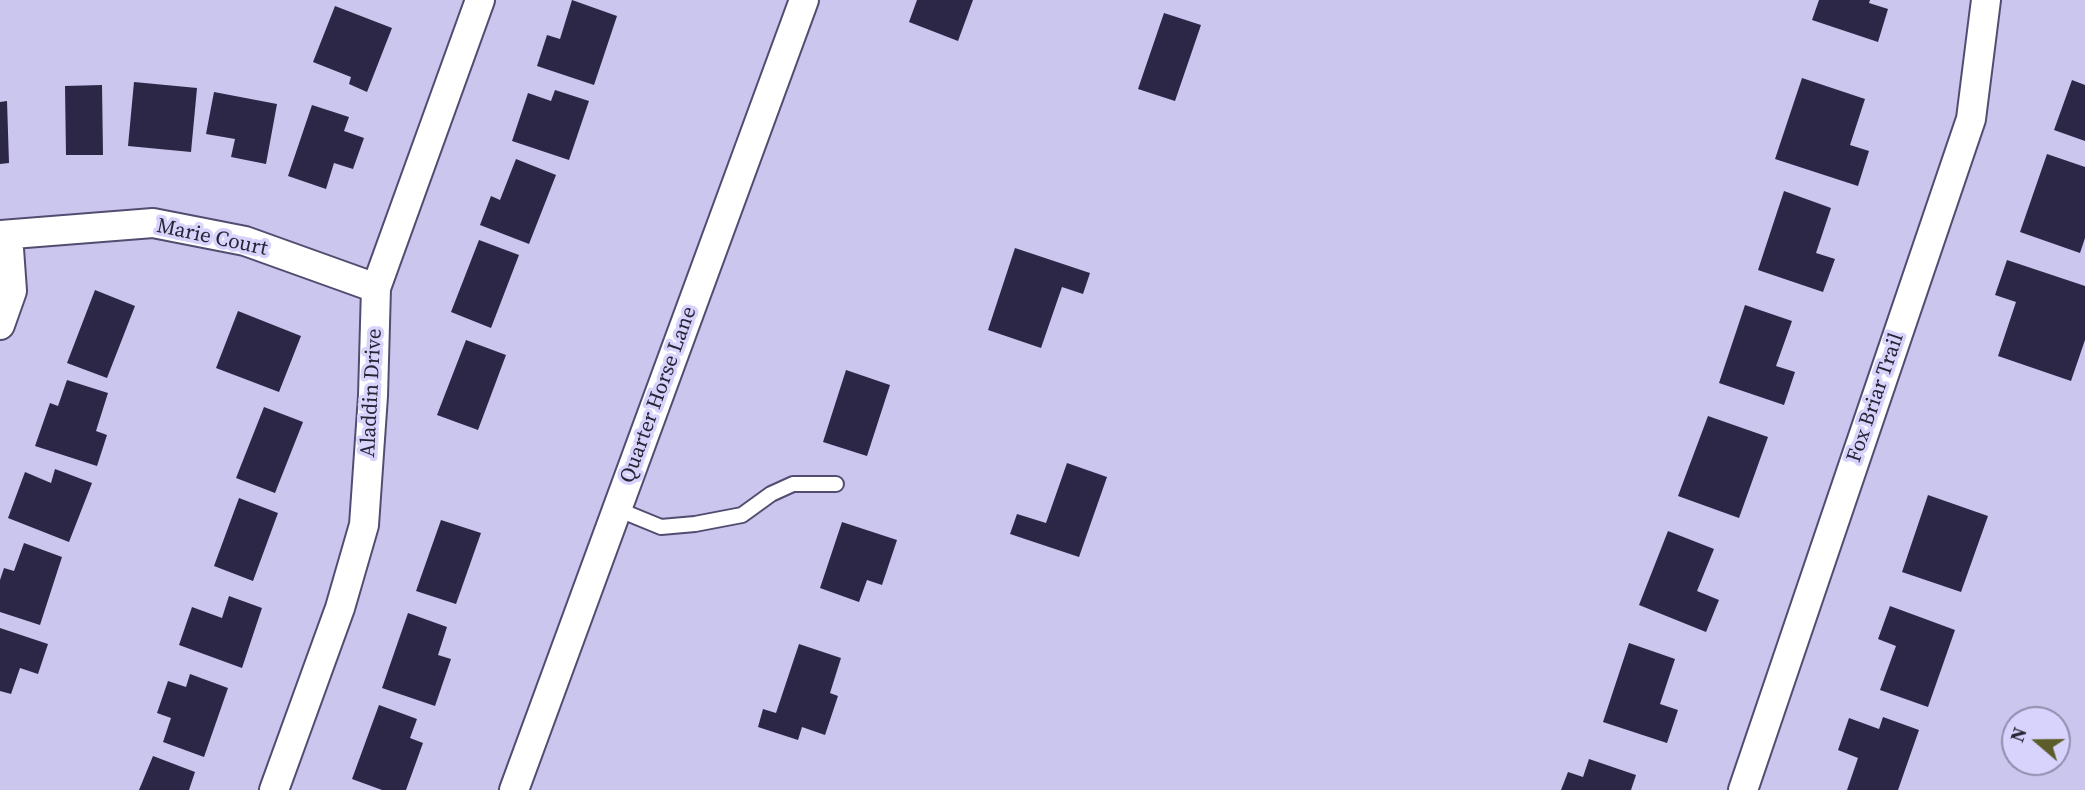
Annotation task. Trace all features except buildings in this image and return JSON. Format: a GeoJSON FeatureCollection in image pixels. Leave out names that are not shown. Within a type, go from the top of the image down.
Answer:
{"type":"FeatureCollection","features":[{"type":"Feature","properties":{"kind":"street","name":"Aladdin Drive"},"geometry":{"type":"LineString","coordinates":[[275,790],[340,608],[364,525],[373,396],[376,288],[480,0]]}},
{"type":"Feature","properties":{"kind":"street","name":"Quarter Horse Lane"},"geometry":{"type":"LineString","coordinates":[[514,790],[804,0]]}},
{"type":"Feature","properties":{"kind":"street","name":"Fox Briar Trail"},"geometry":{"type":"LineString","coordinates":[[1743,790],[1971,119],[1986,0]]}},
{"type":"Feature","properties":{"kind":"street","name":"Marie Court"},"geometry":{"type":"LineString","coordinates":[[4,235],[153,223],[245,241],[376,288]]}},
{"type":"Feature","properties":{"kind":"street"},"geometry":{"type":"LineString","coordinates":[[0,325],[12,291],[4,235]]}},
{"type":"Feature","properties":{"kind":"lane"},"geometry":{"type":"LineString","coordinates":[[617,509],[662,527],[695,524],[742,515],[771,494],[793,484],[836,484]]}}]}
